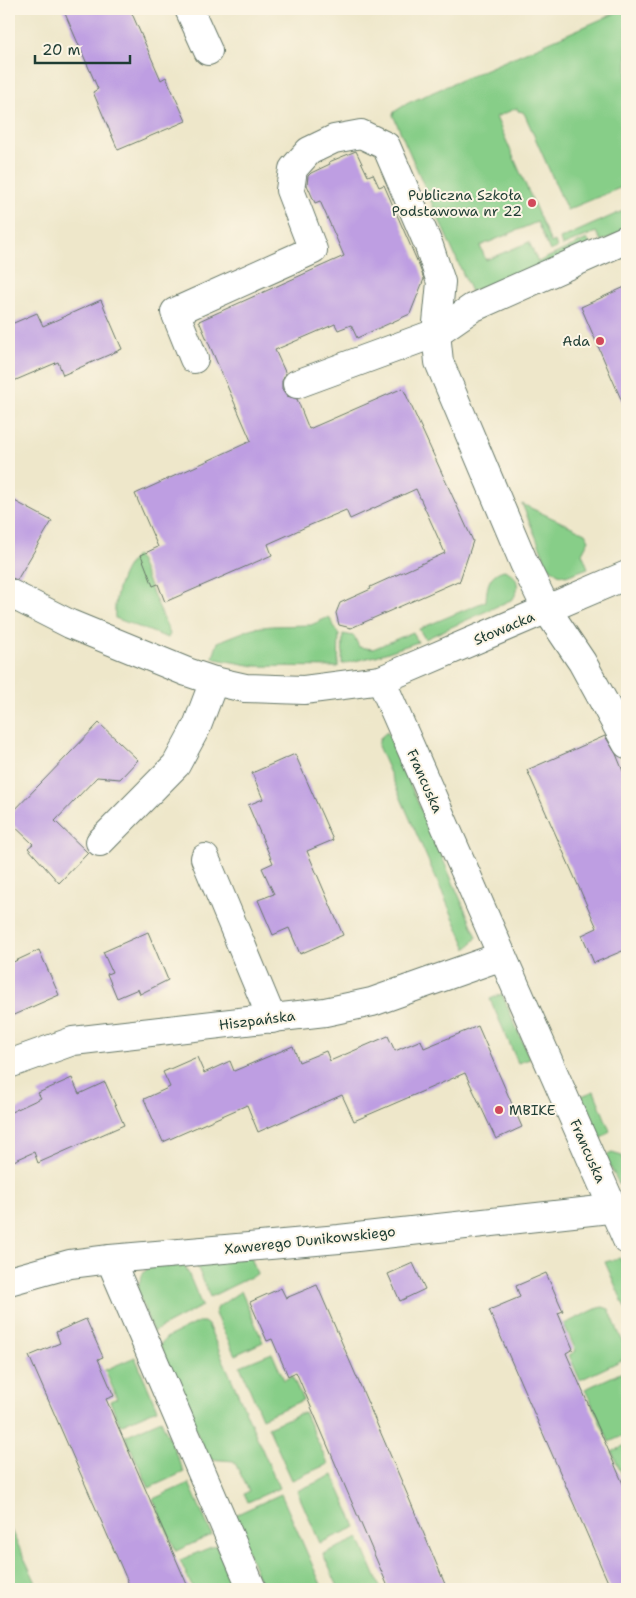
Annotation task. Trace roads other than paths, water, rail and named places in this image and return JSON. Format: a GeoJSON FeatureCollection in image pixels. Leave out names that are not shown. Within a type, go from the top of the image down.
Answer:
{"type":"FeatureCollection","features":[{"type":"Feature","properties":{"kind":"street"},"geometry":{"type":"LineString","coordinates":[[189,9],[208,51]]}},
{"type":"Feature","properties":{"kind":"street"},"geometry":{"type":"LineString","coordinates":[[194,359],[175,312],[313,250],[290,190],[293,169],[309,151],[334,139],[361,134],[386,146],[429,246],[441,282],[436,332],[439,362],[524,562],[547,610],[582,662],[627,744]]}},
{"type":"Feature","properties":{"kind":"street"},"geometry":{"type":"LineString","coordinates":[[296,384],[436,332],[472,308],[627,239]]}},
{"type":"Feature","properties":{"kind":"street","name":"Słowacka"},"geometry":{"type":"LineString","coordinates":[[381,680],[627,575]]}},
{"type":"Feature","properties":{"kind":"street"},"geometry":{"type":"LineString","coordinates":[[9,593],[70,624],[214,681],[245,688],[304,690],[381,680]]}},
{"type":"Feature","properties":{"kind":"street","name":"Francuska"},"geometry":{"type":"LineString","coordinates":[[381,680],[502,956],[620,1207],[627,1240]]}},
{"type":"Feature","properties":{"kind":"street"},"geometry":{"type":"LineString","coordinates":[[100,842],[176,765],[197,726],[214,681]]}},
{"type":"Feature","properties":{"kind":"street"},"geometry":{"type":"LineString","coordinates":[[205,858],[272,1019]]}},
{"type":"Feature","properties":{"kind":"street","name":"Hiszpańska"},"geometry":{"type":"LineString","coordinates":[[9,1064],[73,1041],[272,1019],[325,1012],[372,1002],[502,956]]}},
{"type":"Feature","properties":{"kind":"street","name":"Xawerego Dunikowskiego"},"geometry":{"type":"LineString","coordinates":[[9,1281],[70,1264],[110,1259],[339,1238],[620,1207]]}},
{"type":"Feature","properties":{"kind":"street"},"geometry":{"type":"LineString","coordinates":[[110,1259],[252,1589]]}},
{"type":"Feature","properties":{"kind":"place","name":"Publiczna Szkoła Podstawowa nr 22"},"geometry":{"type":"Point","coordinates":[532,203]}},
{"type":"Feature","properties":{"kind":"place","name":"Ada"},"geometry":{"type":"Point","coordinates":[600,341]}},
{"type":"Feature","properties":{"kind":"place","name":"MBIKE"},"geometry":{"type":"Point","coordinates":[499,1110]}}]}
